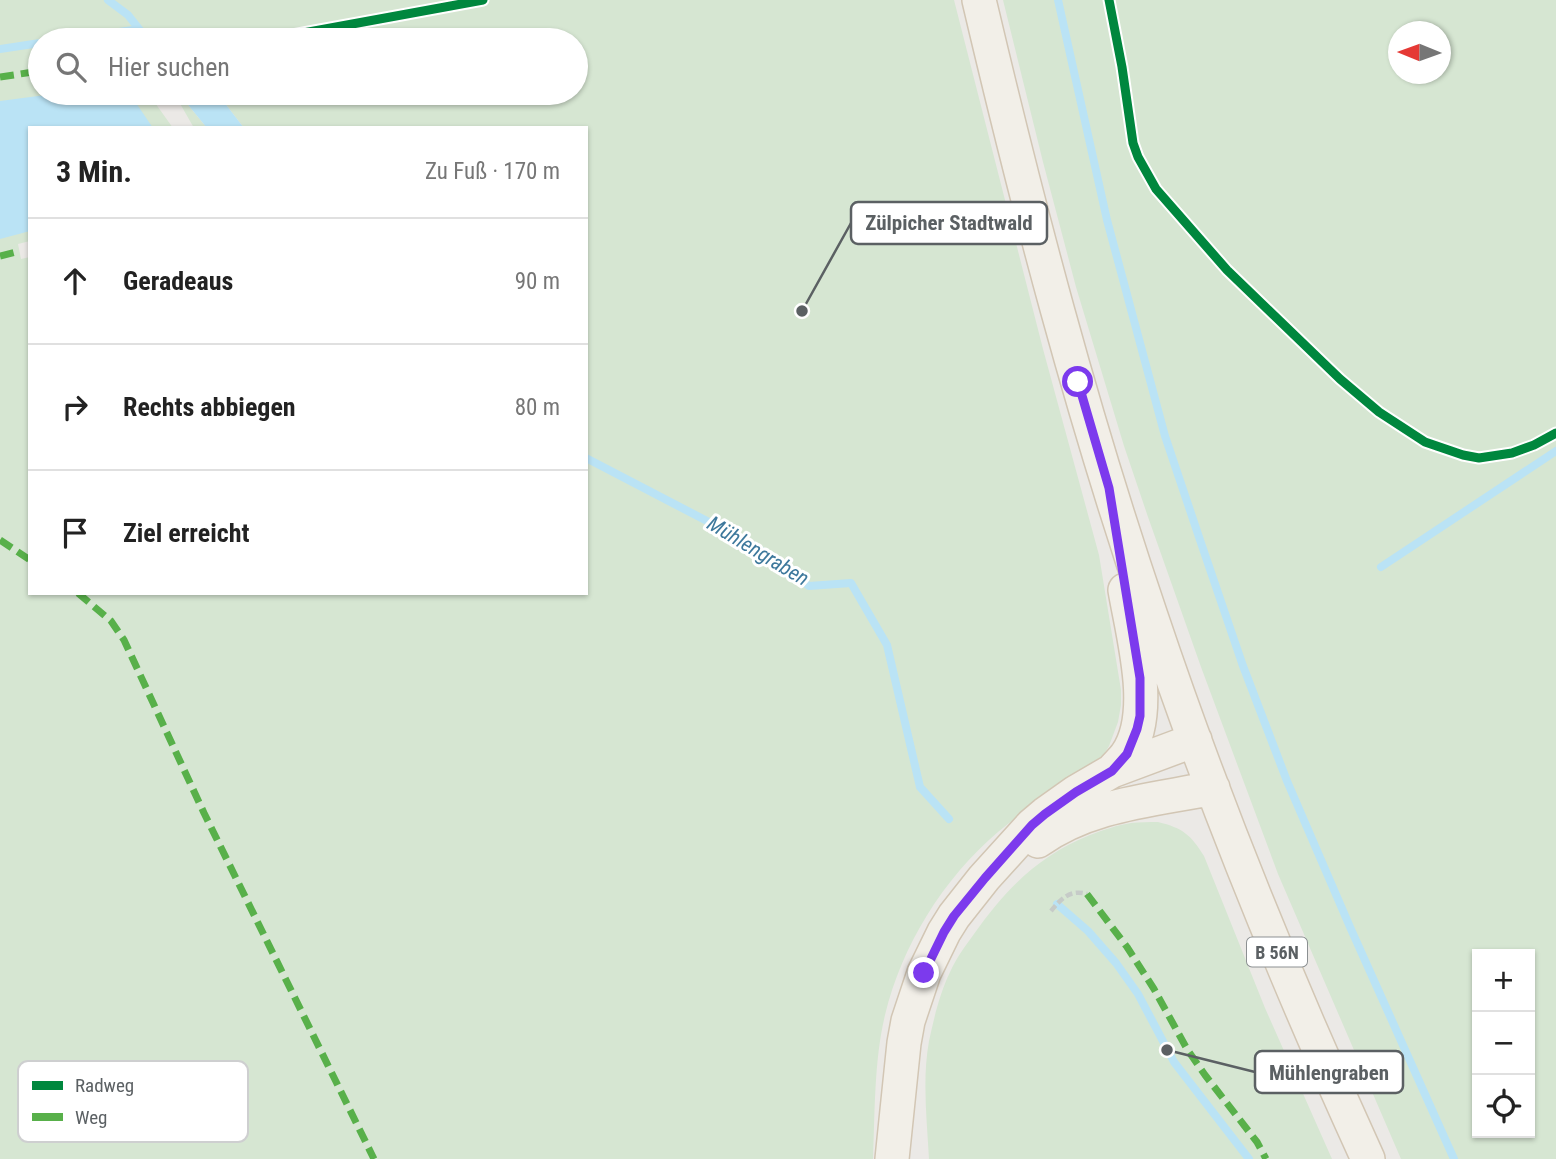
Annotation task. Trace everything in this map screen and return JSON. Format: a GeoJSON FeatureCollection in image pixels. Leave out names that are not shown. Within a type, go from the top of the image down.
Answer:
{"type":"FeatureCollection","features":[{"type":"Feature","properties":{"kind":"main road","name":"B 56N"},"geometry":{"type":"LineString","coordinates":[[979,0],[1056,304],[1109,488],[1151,618],[1276,949],[1368,1159]]}},
{"type":"Feature","properties":{"kind":"main road"},"geometry":{"type":"LineString","coordinates":[[1109,488],[1140,678],[1141,699],[1140,716],[1133,740],[1127,754],[1112,771]]}},
{"type":"Feature","properties":{"kind":"main road"},"geometry":{"type":"LineString","coordinates":[[892,1159],[901,1063],[908,1021],[924,973],[954,916],[1032,825],[1045,814],[1112,771],[1195,740]]}},
{"type":"Feature","properties":{"kind":"main road"},"geometry":{"type":"LineString","coordinates":[[985,878],[1045,836],[1080,818],[1114,807],[1213,788]]}},
{"type":"Feature","properties":{"kind":"main road"},"geometry":{"type":"LineString","coordinates":[[901,1063],[910,1159]]}},
{"type":"Feature","properties":{"kind":"path"},"geometry":{"type":"LineString","coordinates":[[1051,911],[1071,893],[1087,894]]}},
{"type":"Feature","properties":{"kind":"green space"},"geometry":{"type":"Polygon","coordinates":[[[0,0],[954,0],[1043,349],[1099,555],[1121,690],[1121,705],[1118,722],[1101,759],[998,832],[960,871],[927,915],[902,963],[881,1032],[873,1159],[0,1159],[0,0]]]}},
{"type":"Feature","properties":{"kind":"green space"},"geometry":{"type":"Polygon","coordinates":[[[1003,0],[1556,0],[1556,1159],[1401,1159],[1278,874],[1148,517],[1076,287],[1003,0]]]}},
{"type":"Feature","properties":{"kind":"green space"},"geometry":{"type":"Polygon","coordinates":[[[181,105],[188,105],[205,126],[193,126],[181,105]]]}},
{"type":"Feature","properties":{"kind":"green space"},"geometry":{"type":"Polygon","coordinates":[[[1158,822],[1186,833],[1204,856],[1265,1008],[1332,1159],[929,1159],[925,1085],[929,1041],[944,987],[962,951],[1011,888],[1054,853],[1071,843],[1111,828],[1131,823],[1158,822]]]}},
{"type":"Feature","properties":{"kind":"water"},"geometry":{"type":"Polygon","coordinates":[[[28,97],[28,105],[137,105],[152,126],[28,126],[28,232],[0,239],[0,101],[28,97]]]}},
{"type":"Feature","properties":{"kind":"water"},"geometry":{"type":"Polygon","coordinates":[[[226,105],[242,126],[205,126],[189,106],[226,105]]]}},
{"type":"Feature","properties":{"kind":"waterway"},"geometry":{"type":"LineString","coordinates":[[108,0],[128,15],[138,28]]}},
{"type":"Feature","properties":{"kind":"waterway"},"geometry":{"type":"LineString","coordinates":[[1058,0],[1107,220],[1165,436],[1243,666],[1287,781],[1454,1159]]}},
{"type":"Feature","properties":{"kind":"waterway","name":"Mühlengraben"},"geometry":{"type":"LineString","coordinates":[[0,49],[28,45]]}},
{"type":"Feature","properties":{"kind":"waterway"},"geometry":{"type":"LineString","coordinates":[[1381,567],[1556,451]]}},
{"type":"Feature","properties":{"kind":"waterway","name":"Mühlengraben"},"geometry":{"type":"LineString","coordinates":[[588,459],[755,546],[809,586],[851,583],[887,645],[920,787],[949,819]]}},
{"type":"Feature","properties":{"kind":"waterway","name":"Mühlengraben"},"geometry":{"type":"LineString","coordinates":[[1057,904],[1088,931],[1116,963],[1138,994],[1174,1062],[1249,1159]]}},
{"type":"Feature","properties":{"kind":"marked path"},"geometry":{"type":"LineString","coordinates":[[0,77],[28,73]]}},
{"type":"Feature","properties":{"kind":"marked path"},"geometry":{"type":"LineString","coordinates":[[0,256],[20,251]]}},
{"type":"Feature","properties":{"kind":"marked path"},"geometry":{"type":"LineString","coordinates":[[0,540],[28,559]]}},
{"type":"Feature","properties":{"kind":"marked path"},"geometry":{"type":"LineString","coordinates":[[80,595],[111,621],[124,640],[204,813],[374,1159]]}},
{"type":"Feature","properties":{"kind":"marked path"},"geometry":{"type":"LineString","coordinates":[[1087,894],[1127,947],[1187,1049],[1257,1142],[1266,1159]]}},
{"type":"Feature","properties":{"kind":"cycle path"},"geometry":{"type":"LineString","coordinates":[[330,28],[483,0]]}},
{"type":"Feature","properties":{"kind":"cycle path"},"geometry":{"type":"LineString","coordinates":[[1109,0],[1133,143],[1138,157],[1156,189],[1227,270],[1340,379],[1379,412],[1425,442],[1479,458],[1512,453],[1556,433]]}},
{"type":"Feature","properties":{"kind":"place","name":"Zülpicher Stadtwald"},"geometry":{"type":"Point","coordinates":[802,311]}},
{"type":"Feature","properties":{"kind":"place","name":"Mühlengraben"},"geometry":{"type":"Point","coordinates":[1167,1050]}},
{"type":"Feature","properties":{"kind":"route"},"geometry":{"type":"LineString","coordinates":[[924,973],[954,916],[985,878],[1045,814],[1112,771],[1127,754],[1137,729],[1141,699],[1140,678],[1109,488],[1078,382]]}}]}
